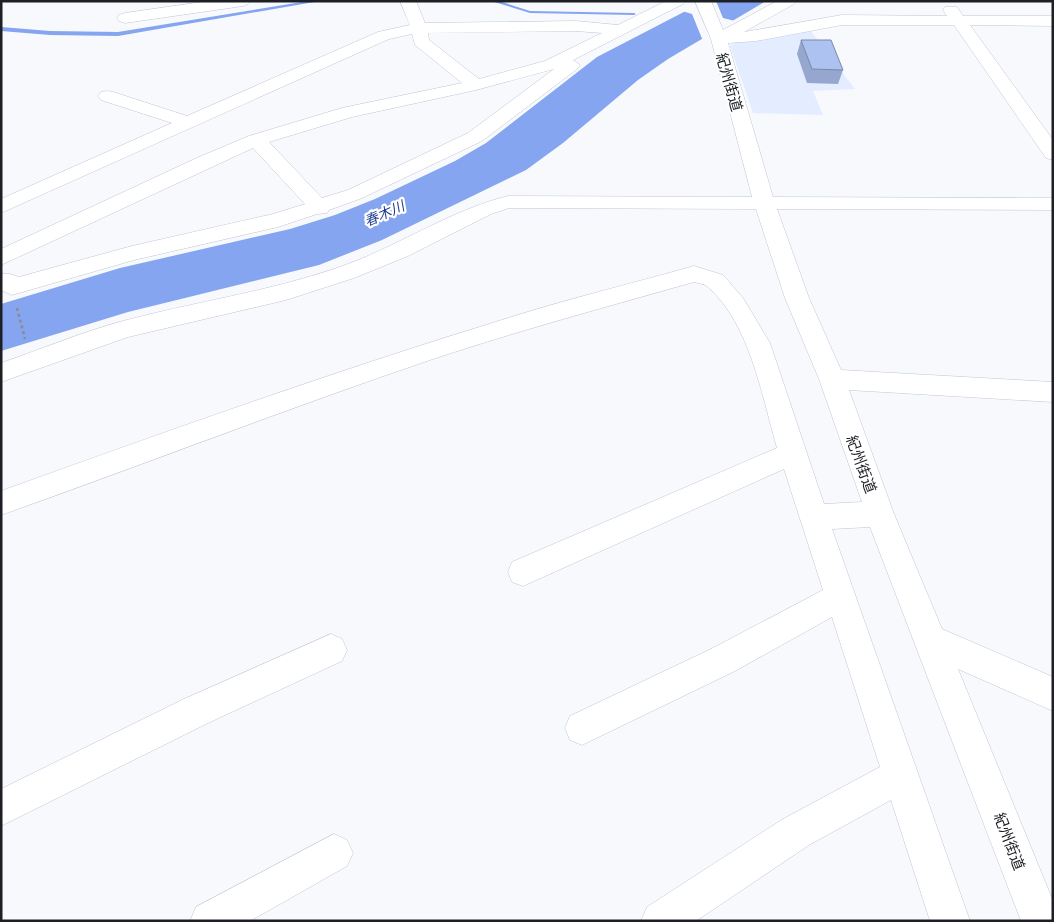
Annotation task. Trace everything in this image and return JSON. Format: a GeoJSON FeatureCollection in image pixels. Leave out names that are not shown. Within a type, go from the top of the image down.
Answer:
{"type":"FeatureCollection","features":[{"type":"Feature","properties":{"kind":"street"},"geometry":{"type":"LineString","coordinates":[[137,1],[125,18],[217,3],[242,1]]}},
{"type":"Feature","properties":{"kind":"street"},"geometry":{"type":"LineString","coordinates":[[408,1],[419,28],[422,42],[476,85]]}},
{"type":"Feature","properties":{"kind":"street"},"geometry":{"type":"LineString","coordinates":[[1,258],[206,161],[256,140],[348,112],[476,85],[551,65],[678,1]]}},
{"type":"Feature","properties":{"kind":"street","name":"紀州街道"},"geometry":{"type":"LineString","coordinates":[[703,1],[718,37],[764,203],[797,298],[832,380],[880,514],[932,640],[1041,921]]}},
{"type":"Feature","properties":{"kind":"street"},"geometry":{"type":"LineString","coordinates":[[718,37],[789,1]]}},
{"type":"Feature","properties":{"kind":"street"},"geometry":{"type":"LineString","coordinates":[[944,1],[1053,154]]}},
{"type":"Feature","properties":{"kind":"street"},"geometry":{"type":"LineString","coordinates":[[718,37],[772,34],[842,20],[1053,21]]}},
{"type":"Feature","properties":{"kind":"street"},"geometry":{"type":"LineString","coordinates":[[1,207],[384,36],[419,28],[576,26],[621,30]]}},
{"type":"Feature","properties":{"kind":"street"},"geometry":{"type":"LineString","coordinates":[[7,284],[123,255],[278,220],[320,208],[364,190],[475,137],[621,30]]}},
{"type":"Feature","properties":{"kind":"street"},"geometry":{"type":"LineString","coordinates":[[108,96],[189,123]]}},
{"type":"Feature","properties":{"kind":"street"},"geometry":{"type":"LineString","coordinates":[[256,140],[320,208]]}},
{"type":"Feature","properties":{"kind":"street"},"geometry":{"type":"LineString","coordinates":[[1,373],[124,329],[286,292],[346,274],[400,251],[484,209],[508,202],[1053,204]]}},
{"type":"Feature","properties":{"kind":"street"},"geometry":{"type":"LineString","coordinates":[[1,503],[238,416],[515,324],[694,274],[715,280],[735,304],[758,343],[792,453],[950,921]]}},
{"type":"Feature","properties":{"kind":"street"},"geometry":{"type":"LineString","coordinates":[[832,380],[1053,392]]}},
{"type":"Feature","properties":{"kind":"street"},"geometry":{"type":"LineString","coordinates":[[523,572],[792,453]]}},
{"type":"Feature","properties":{"kind":"street"},"geometry":{"type":"LineString","coordinates":[[815,517],[880,514]]}},
{"type":"Feature","properties":{"kind":"street"},"geometry":{"type":"LineString","coordinates":[[582,728],[722,660],[841,596]]}},
{"type":"Feature","properties":{"kind":"street"},"geometry":{"type":"LineString","coordinates":[[932,640],[1053,694]]}},
{"type":"Feature","properties":{"kind":"street"},"geometry":{"type":"LineString","coordinates":[[1,808],[196,711],[331,650]]}},
{"type":"Feature","properties":{"kind":"street"},"geometry":{"type":"LineString","coordinates":[[661,921],[796,832],[901,775]]}},
{"type":"Feature","properties":{"kind":"street"},"geometry":{"type":"LineString","coordinates":[[210,921],[334,853]]}},
{"type":"Feature","properties":{"kind":"path"},"geometry":{"type":"LineString","coordinates":[[7,284],[26,344]]}},
{"type":"Feature","properties":{"kind":"shaded area"},"geometry":{"type":"Polygon","coordinates":[[[810,30],[855,89],[813,91],[823,115],[753,113],[730,46],[734,42],[810,30]]]}},
{"type":"Feature","properties":{"kind":"water","name":"春木川"},"geometry":{"type":"Polygon","coordinates":[[[705,1],[766,1],[668,59],[638,80],[563,143],[526,170],[382,240],[319,265],[128,312],[1,351],[1,304],[120,268],[290,229],[335,215],[375,199],[455,161],[486,143],[597,57],[705,1]]]}},
{"type":"Feature","properties":{"kind":"pier"},"geometry":{"type":"Polygon","coordinates":[[[699,1],[716,1],[723,18],[735,21],[703,41],[692,14],[682,11],[699,1]]]}},
{"type":"Feature","properties":{"kind":"building"},"geometry":{"type":"Polygon","coordinates":[[[801,40],[831,40],[843,70],[812,69],[801,40]]]}},
{"type":"Feature","properties":{"kind":"waterway"},"geometry":{"type":"LineString","coordinates":[[1,29],[50,33],[118,34],[318,1]]}},
{"type":"Feature","properties":{"kind":"waterway"},"geometry":{"type":"LineString","coordinates":[[493,1],[530,12],[634,14]]}}]}
